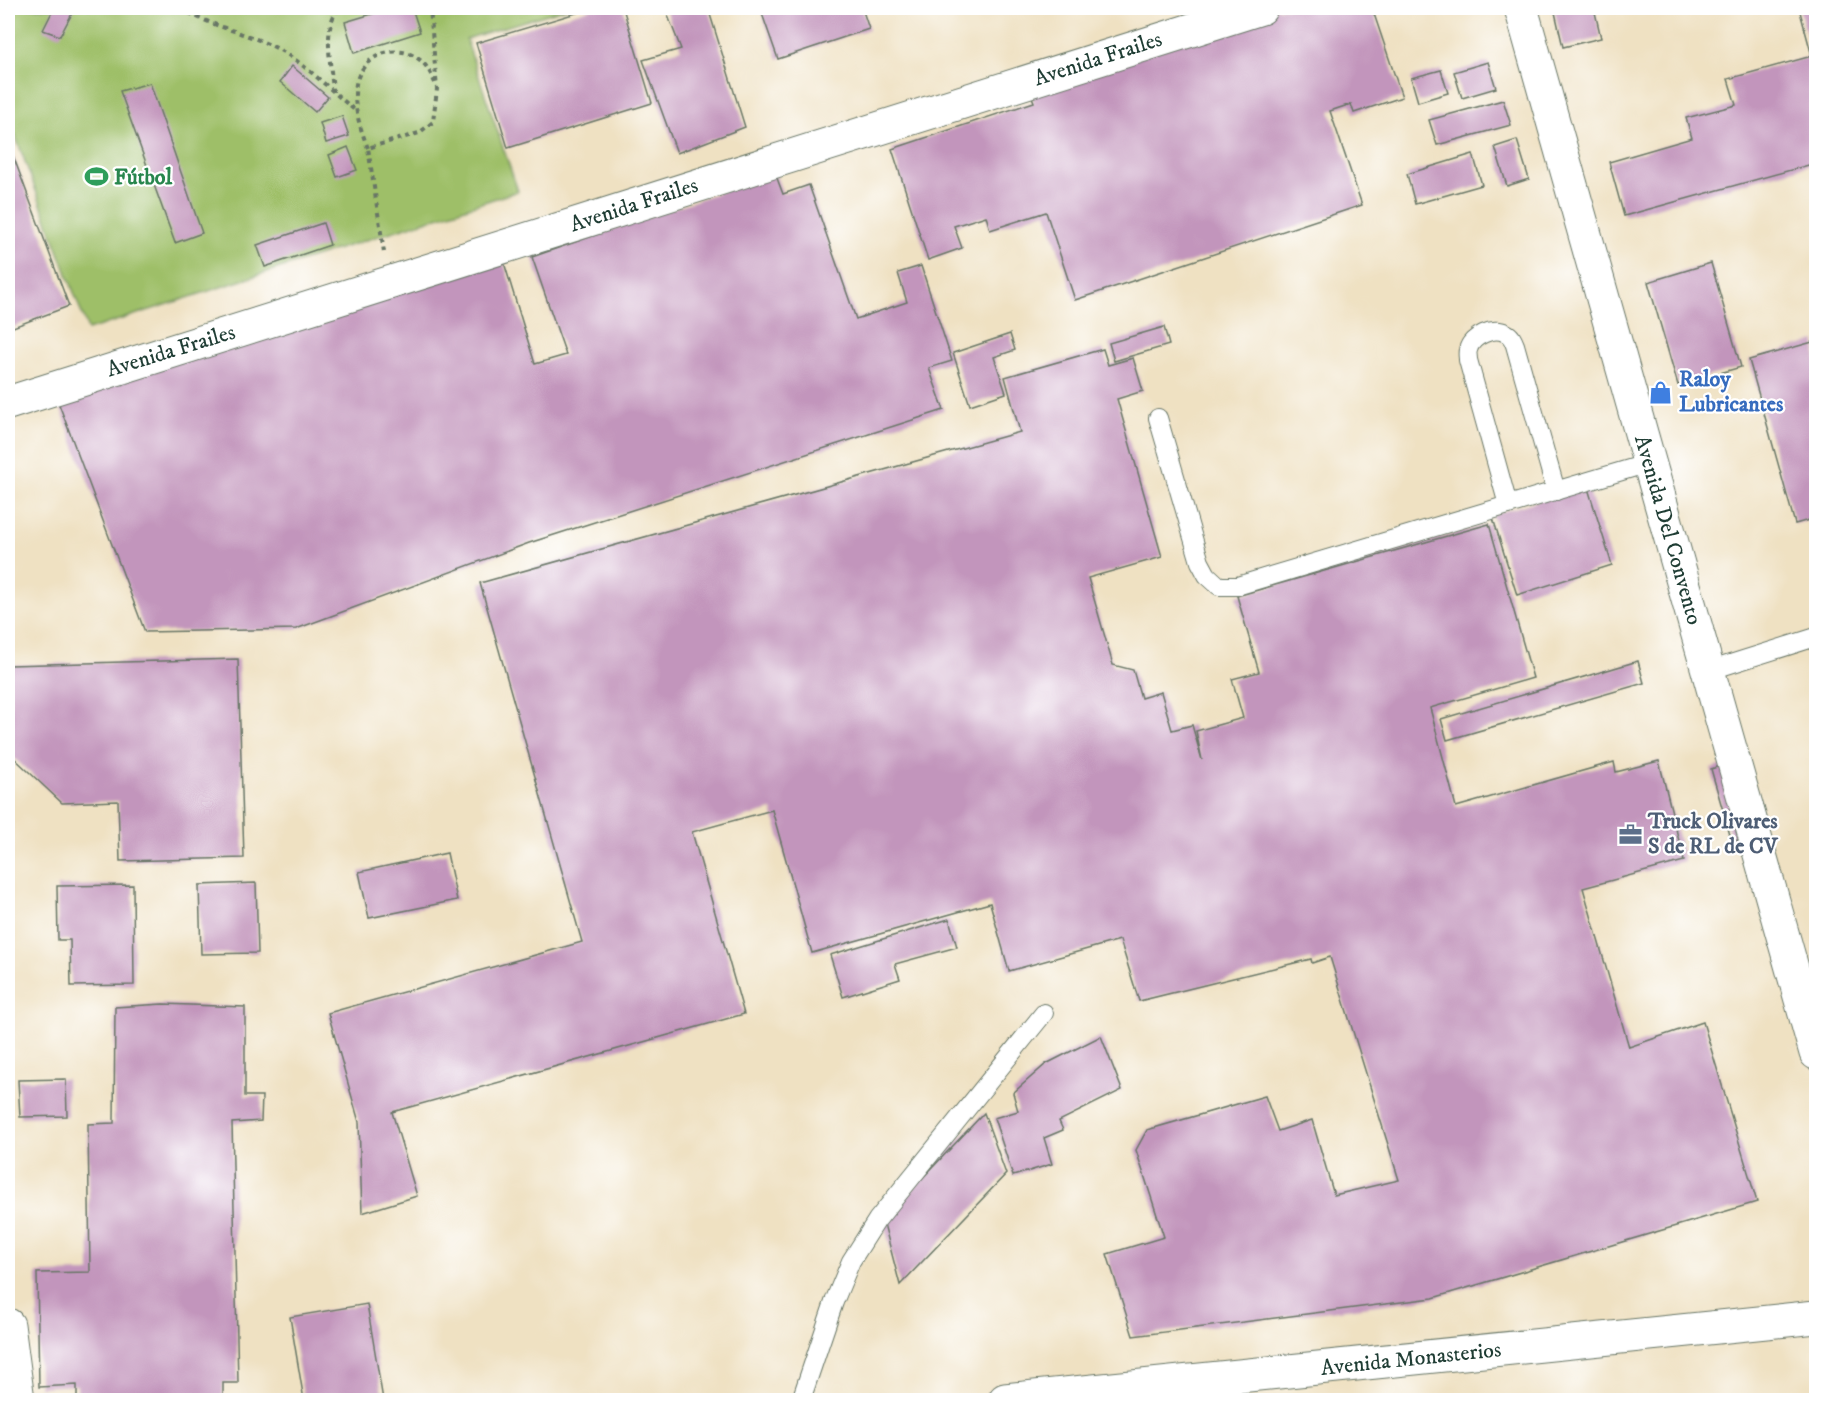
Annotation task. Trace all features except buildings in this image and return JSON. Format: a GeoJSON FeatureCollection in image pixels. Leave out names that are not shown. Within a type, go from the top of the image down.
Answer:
{"type":"FeatureCollection","features":[{"type":"Feature","properties":{"kind":"street","name":"Avenida Frailes"},"geometry":{"type":"LineString","coordinates":[[8,403],[1261,8]]}},
{"type":"Feature","properties":{"kind":"street","name":"Avenida Del Convento"},"geometry":{"type":"LineString","coordinates":[[1521,8],[1816,1053]]}},
{"type":"Feature","properties":{"kind":"street","name":"Avenida Monasterios"},"geometry":{"type":"LineString","coordinates":[[1005,1401],[1816,1317]]}},
{"type":"Feature","properties":{"kind":"street"},"geometry":{"type":"LineString","coordinates":[[8,1325],[18,1401]]}},
{"type":"Feature","properties":{"kind":"lane"},"geometry":{"type":"LineString","coordinates":[[1508,505],[1468,360],[1468,349],[1473,340],[1481,335],[1497,331],[1505,332],[1515,345],[1556,491]]}},
{"type":"Feature","properties":{"kind":"lane"},"geometry":{"type":"LineString","coordinates":[[1158,418],[1200,562],[1207,575],[1219,586],[1237,586],[1650,463]]}},
{"type":"Feature","properties":{"kind":"lane"},"geometry":{"type":"LineString","coordinates":[[1708,671],[1816,637]]}},
{"type":"Feature","properties":{"kind":"lane"},"geometry":{"type":"LineString","coordinates":[[801,1401],[834,1302],[852,1261],[877,1220],[1044,1013]]}},
{"type":"Feature","properties":{"kind":"path"},"geometry":{"type":"LineString","coordinates":[[181,8],[277,48],[305,67],[357,112]]}},
{"type":"Feature","properties":{"kind":"path"},"geometry":{"type":"LineString","coordinates":[[334,92],[329,29],[335,12],[340,8]]}},
{"type":"Feature","properties":{"kind":"path"},"geometry":{"type":"LineString","coordinates":[[368,148],[419,133],[433,122],[437,89],[430,8]]}},
{"type":"Feature","properties":{"kind":"path"},"geometry":{"type":"LineString","coordinates":[[389,283],[368,148],[359,127],[356,83],[361,69],[368,61],[384,52],[394,51],[410,54],[422,60],[435,81],[437,89]]}},
{"type":"Feature","properties":{"kind":"green space"},"geometry":{"type":"Polygon","coordinates":[[[8,8],[567,8],[466,39],[518,191],[88,330],[8,116],[8,8]]]}},
{"type":"Feature","properties":{"kind":"place","name":"Fútbol"},"geometry":{"type":"Point","coordinates":[96,177]}},
{"type":"Feature","properties":{"kind":"place","name":"Raloy Lubricantes"},"geometry":{"type":"Point","coordinates":[1661,392]}},
{"type":"Feature","properties":{"kind":"place","name":"Truck Olivares S de RL de CV"},"geometry":{"type":"Point","coordinates":[1630,834]}}]}
